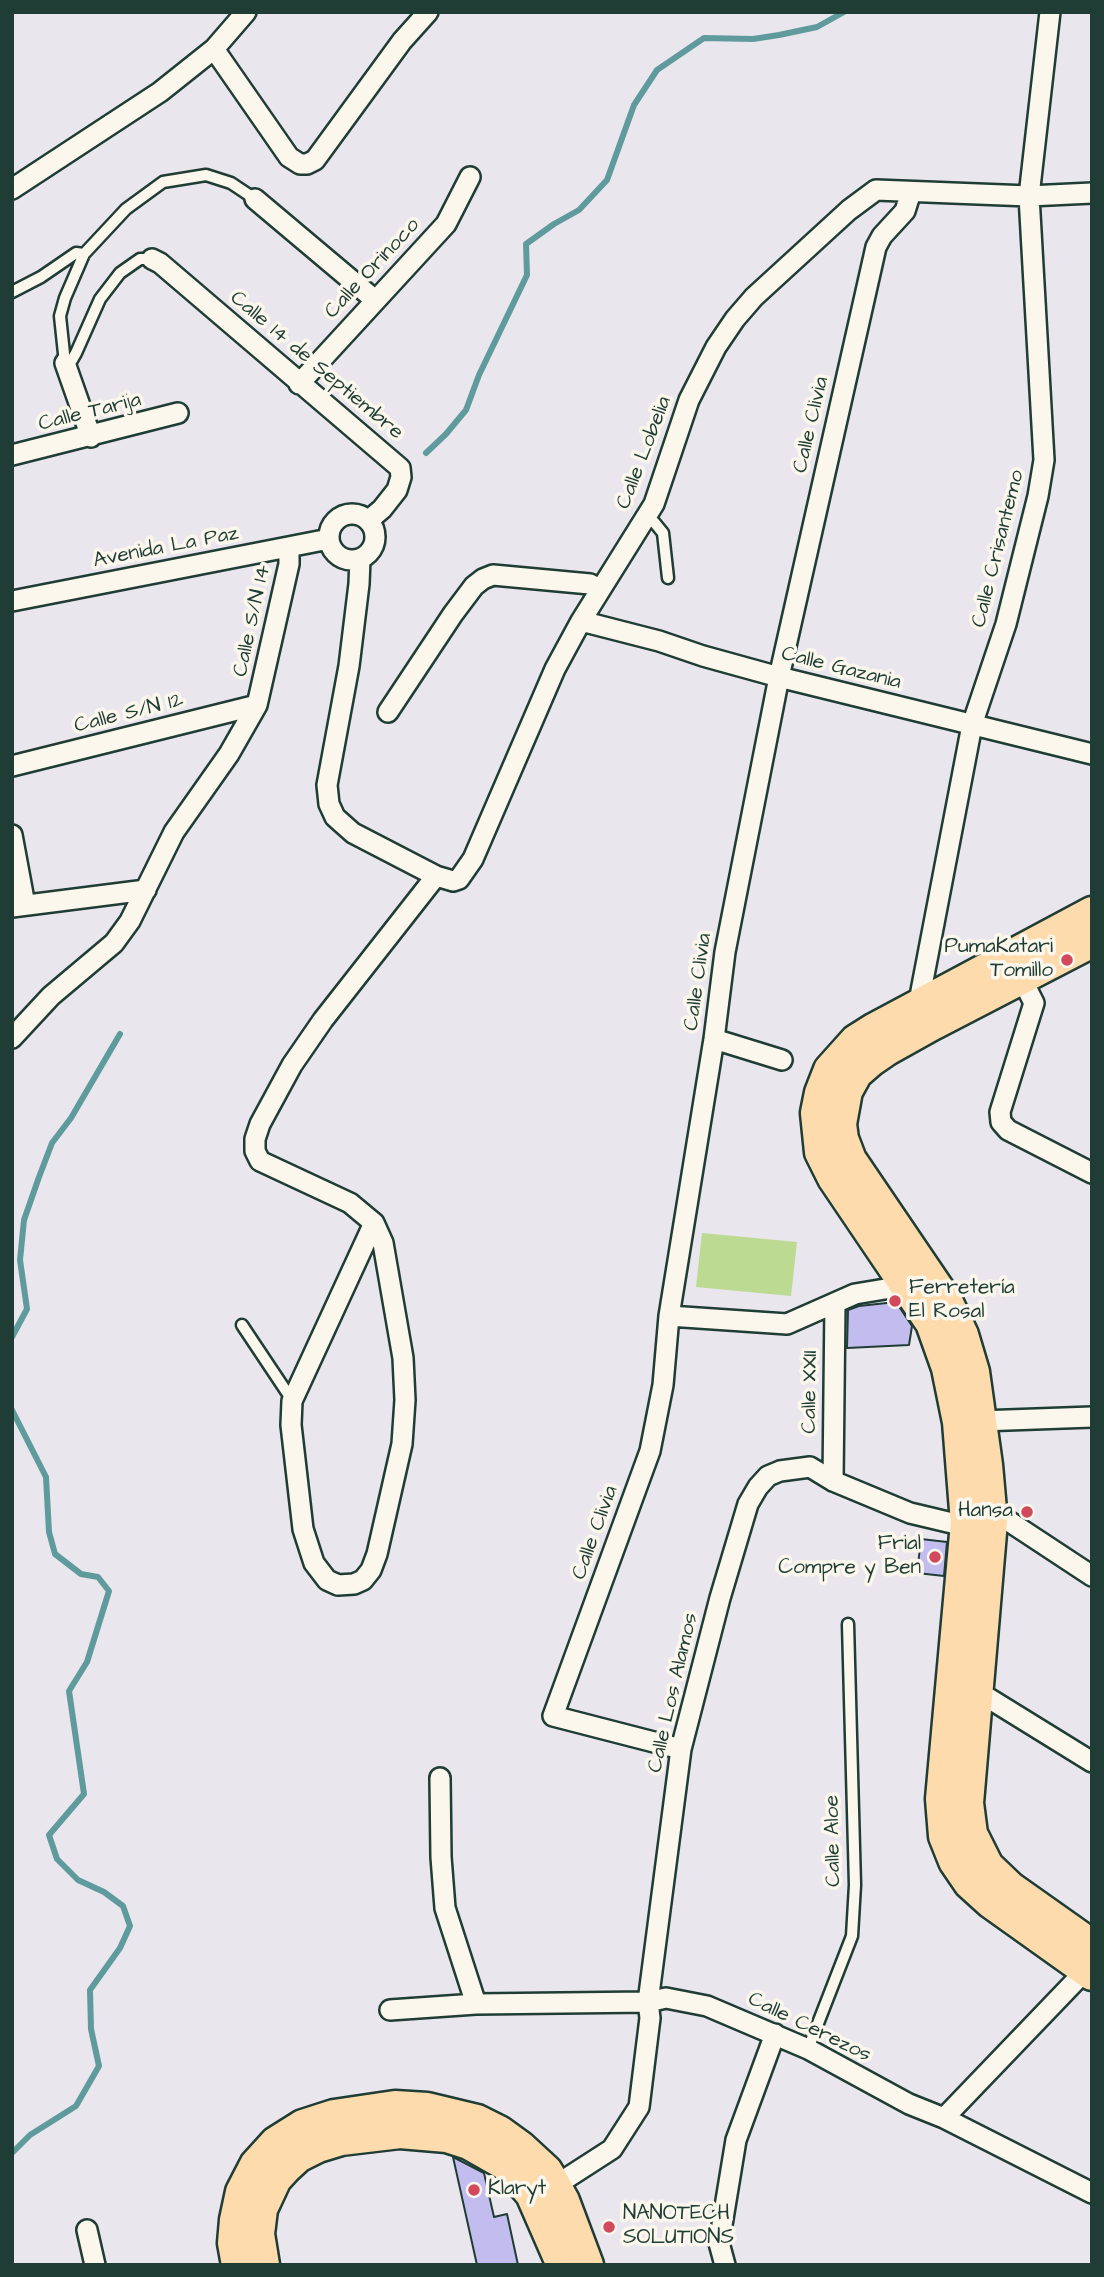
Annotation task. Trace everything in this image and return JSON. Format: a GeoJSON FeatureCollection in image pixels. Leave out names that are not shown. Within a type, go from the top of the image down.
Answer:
{"type":"FeatureCollection","features":[{"type":"Feature","properties":{"kind":"main road"},"geometry":{"type":"LineString","coordinates":[[1090,1963],[987,1866],[971,1834],[967,1803],[964,1694],[979,1522],[969,1421],[973,1372],[962,1335],[947,1303],[850,1160],[840,1124],[846,1091],[856,1073],[925,1015],[1092,913]]}},
{"type":"Feature","properties":{"kind":"main road"},"geometry":{"type":"LineString","coordinates":[[969,1421],[932,1323],[905,1279],[834,1178],[821,1152],[817,1113],[821,1093],[830,1070],[856,1041],[875,1029],[925,1015],[1021,977],[1092,940]]}},
{"type":"Feature","properties":{"kind":"main road"},"geometry":{"type":"LineString","coordinates":[[238,2265],[234,2243],[242,2192],[256,2165],[276,2143],[303,2126],[334,2116],[395,2107],[427,2109],[477,2121],[499,2132],[537,2161],[563,2265]]}},
{"type":"Feature","properties":{"kind":"main road"},"geometry":{"type":"LineString","coordinates":[[263,2265],[258,2234],[261,2209],[275,2179],[298,2156],[341,2139],[400,2132],[447,2136],[469,2143],[564,2201],[587,2265]]}},
{"type":"Feature","properties":{"kind":"street"},"geometry":{"type":"LineString","coordinates":[[12,189],[160,92],[214,49],[246,12]]}},
{"type":"Feature","properties":{"kind":"street"},"geometry":{"type":"LineString","coordinates":[[214,49],[289,157],[300,164],[307,164],[316,160],[402,41],[428,12]]}},
{"type":"Feature","properties":{"kind":"street","name":"Calle Crisantemo"},"geometry":{"type":"LineString","coordinates":[[925,1015],[921,991],[972,725],[1006,624],[1038,496],[1044,460],[1029,197],[1050,12]]}},
{"type":"Feature","properties":{"kind":"street","name":"Calle Orinoco"},"geometry":{"type":"LineString","coordinates":[[299,384],[446,224],[470,177]]}},
{"type":"Feature","properties":{"kind":"street","name":"Calle Lobelia"},"geometry":{"type":"LineString","coordinates":[[436,876],[453,881],[459,878],[473,859],[555,669],[600,589],[654,505],[689,400],[716,347],[754,297],[849,210],[876,190],[1029,197],[1092,193]]}},
{"type":"Feature","properties":{"kind":"street","name":"Calle Clivia"},"geometry":{"type":"LineString","coordinates":[[681,1749],[553,1716],[650,1451],[663,1385],[669,1316],[714,1039],[725,952],[779,677],[876,247],[882,236],[905,211],[911,192]]}},
{"type":"Feature","properties":{"kind":"street"},"geometry":{"type":"LineString","coordinates":[[256,199],[375,300]]}},
{"type":"Feature","properties":{"kind":"street","name":"Calle 14 de Septiembre"},"geometry":{"type":"LineString","coordinates":[[152,259],[400,467],[401,477],[397,490],[369,520]]}},
{"type":"Feature","properties":{"kind":"street"},"geometry":{"type":"LineString","coordinates":[[65,363],[91,437]]}},
{"type":"Feature","properties":{"kind":"street","name":"Calle Tarija"},"geometry":{"type":"LineString","coordinates":[[12,455],[178,413]]}},
{"type":"Feature","properties":{"kind":"street"},"geometry":{"type":"LineString","coordinates":[[355,514],[369,520],[375,531],[371,551],[360,559],[340,556],[331,546],[329,539],[332,525],[342,516],[355,514]]}},
{"type":"Feature","properties":{"kind":"street","name":"Avenida La Paz"},"geometry":{"type":"LineString","coordinates":[[12,601],[329,539]]}},
{"type":"Feature","properties":{"kind":"street","name":"Calle S/N 14"},"geometry":{"type":"LineString","coordinates":[[12,1038],[51,996],[114,943],[130,921],[174,832],[229,754],[257,705],[289,564],[289,547]]}},
{"type":"Feature","properties":{"kind":"street"},"geometry":{"type":"LineString","coordinates":[[360,559],[349,666],[327,785],[329,804],[335,817],[353,832],[436,876],[323,1020],[292,1065],[260,1124],[255,1151],[260,1161],[350,1203],[374,1223],[383,1243],[403,1358],[405,1400],[402,1444],[371,1570],[363,1580],[354,1584],[338,1585],[327,1580],[314,1563],[303,1529],[291,1425],[292,1401],[374,1223]]}},
{"type":"Feature","properties":{"kind":"street"},"geometry":{"type":"LineString","coordinates":[[388,712],[453,614],[474,586],[483,579],[493,575],[590,584],[600,589]]}},
{"type":"Feature","properties":{"kind":"street","name":"Calle Gazania"},"geometry":{"type":"LineString","coordinates":[[581,621],[779,677],[1092,754]]}},
{"type":"Feature","properties":{"kind":"street","name":"Calle S/N 12"},"geometry":{"type":"LineString","coordinates":[[12,766],[257,705]]}},
{"type":"Feature","properties":{"kind":"street"},"geometry":{"type":"LineString","coordinates":[[12,835],[19,906],[146,890]]}},
{"type":"Feature","properties":{"kind":"street"},"geometry":{"type":"LineString","coordinates":[[1021,977],[1034,1003],[1000,1112],[1001,1122],[1008,1130],[1092,1173]]}},
{"type":"Feature","properties":{"kind":"street"},"geometry":{"type":"LineString","coordinates":[[714,1039],[782,1060]]}},
{"type":"Feature","properties":{"kind":"street"},"geometry":{"type":"LineString","coordinates":[[669,1316],[787,1324],[855,1293],[891,1288],[905,1279]]}},
{"type":"Feature","properties":{"kind":"street","name":"Calle XXII"},"geometry":{"type":"LineString","coordinates":[[833,1481],[835,1303]]}},
{"type":"Feature","properties":{"kind":"street"},"geometry":{"type":"LineString","coordinates":[[969,1421],[1092,1417]]}},
{"type":"Feature","properties":{"kind":"street","name":"Calle Los Alamos"},"geometry":{"type":"LineString","coordinates":[[543,2188],[566,2178],[612,2149],[639,2107],[650,2018],[648,2002],[681,1749],[720,1598],[748,1504],[758,1487],[768,1476],[780,1471],[810,1467],[833,1481],[910,1513],[952,1523],[1007,1520],[1092,1576]]}},
{"type":"Feature","properties":{"kind":"street"},"geometry":{"type":"LineString","coordinates":[[964,1694],[990,1699],[1092,1762]]}},
{"type":"Feature","properties":{"kind":"street"},"geometry":{"type":"LineString","coordinates":[[440,1778],[445,1908],[476,2004]]}},
{"type":"Feature","properties":{"kind":"street"},"geometry":{"type":"LineString","coordinates":[[944,2118],[1090,1963]]}},
{"type":"Feature","properties":{"kind":"street","name":"Calle Cerezos"},"geometry":{"type":"LineString","coordinates":[[390,2010],[476,2004],[648,2002],[666,1998],[707,2006],[808,2049],[909,2104],[944,2118],[1092,2193]]}},
{"type":"Feature","properties":{"kind":"street"},"geometry":{"type":"LineString","coordinates":[[725,2265],[719,2243],[736,2140],[775,2034]]}},
{"type":"Feature","properties":{"kind":"street"},"geometry":{"type":"LineString","coordinates":[[87,2230],[95,2265]]}},
{"type":"Feature","properties":{"kind":"lane"},"geometry":{"type":"LineString","coordinates":[[152,259],[140,259],[120,273],[100,299],[76,353],[65,363],[60,316],[65,299],[85,254],[126,209],[163,182],[206,175],[231,183],[256,199]]}},
{"type":"Feature","properties":{"kind":"lane"},"geometry":{"type":"LineString","coordinates":[[12,292],[41,277],[76,253],[85,254]]}},
{"type":"Feature","properties":{"kind":"lane"},"geometry":{"type":"LineString","coordinates":[[647,518],[663,533],[668,578]]}},
{"type":"Feature","properties":{"kind":"lane"},"geometry":{"type":"LineString","coordinates":[[242,1325],[292,1401]]}},
{"type":"Feature","properties":{"kind":"lane","name":"Calle Aloe"},"geometry":{"type":"LineString","coordinates":[[808,2049],[852,1936],[855,1885],[848,1624]]}},
{"type":"Feature","properties":{"kind":"green space"},"geometry":{"type":"Polygon","coordinates":[[[702,1233],[797,1242],[791,1296],[696,1287],[702,1233]]]}},
{"type":"Feature","properties":{"kind":"building"},"geometry":{"type":"Polygon","coordinates":[[[896,1302],[912,1326],[909,1345],[847,1348],[848,1310],[859,1306],[896,1302]]]}},
{"type":"Feature","properties":{"kind":"building","name":"Frial Compre y Ben"},"geometry":{"type":"Polygon","coordinates":[[[921,1539],[947,1542],[944,1576],[917,1573],[921,1539]]]}},
{"type":"Feature","properties":{"kind":"building","name":"Klaryt"},"geometry":{"type":"Polygon","coordinates":[[[453,2157],[484,2173],[494,2217],[507,2214],[518,2265],[477,2265],[453,2157]]]}},
{"type":"Feature","properties":{"kind":"waterway"},"geometry":{"type":"LineString","coordinates":[[426,453],[466,410],[479,375],[527,275],[526,244],[579,210],[607,180],[634,105],[657,70],[704,38],[753,39],[779,35],[817,27],[844,12]]}},
{"type":"Feature","properties":{"kind":"waterway"},"geometry":{"type":"LineString","coordinates":[[12,1337],[27,1309],[20,1260],[24,1220],[39,1177],[52,1143],[71,1118],[120,1034]]}},
{"type":"Feature","properties":{"kind":"waterway"},"geometry":{"type":"LineString","coordinates":[[12,1410],[46,1477],[49,1532],[55,1554],[81,1574],[98,1577],[109,1591],[87,1662],[69,1691],[84,1794],[49,1835],[57,1859],[78,1880],[104,1892],[123,1906],[130,1926],[120,1948],[90,1990],[91,2029],[99,2066],[76,2106],[30,2135],[12,2153]]}},
{"type":"Feature","properties":{"kind":"place","name":"PumaKatari Tomillo"},"geometry":{"type":"Point","coordinates":[1067,960]}},
{"type":"Feature","properties":{"kind":"place","name":"Ferretería El Rosal"},"geometry":{"type":"Point","coordinates":[895,1301]}},
{"type":"Feature","properties":{"kind":"place","name":"Hansa"},"geometry":{"type":"Point","coordinates":[1027,1512]}},
{"type":"Feature","properties":{"kind":"place","name":"Frial Compre y Ben"},"geometry":{"type":"Point","coordinates":[935,1557]}},
{"type":"Feature","properties":{"kind":"place","name":"Klaryt"},"geometry":{"type":"Point","coordinates":[474,2190]}},
{"type":"Feature","properties":{"kind":"place","name":"NANOTECH SOLUTIONS"},"geometry":{"type":"Point","coordinates":[609,2227]}}]}
